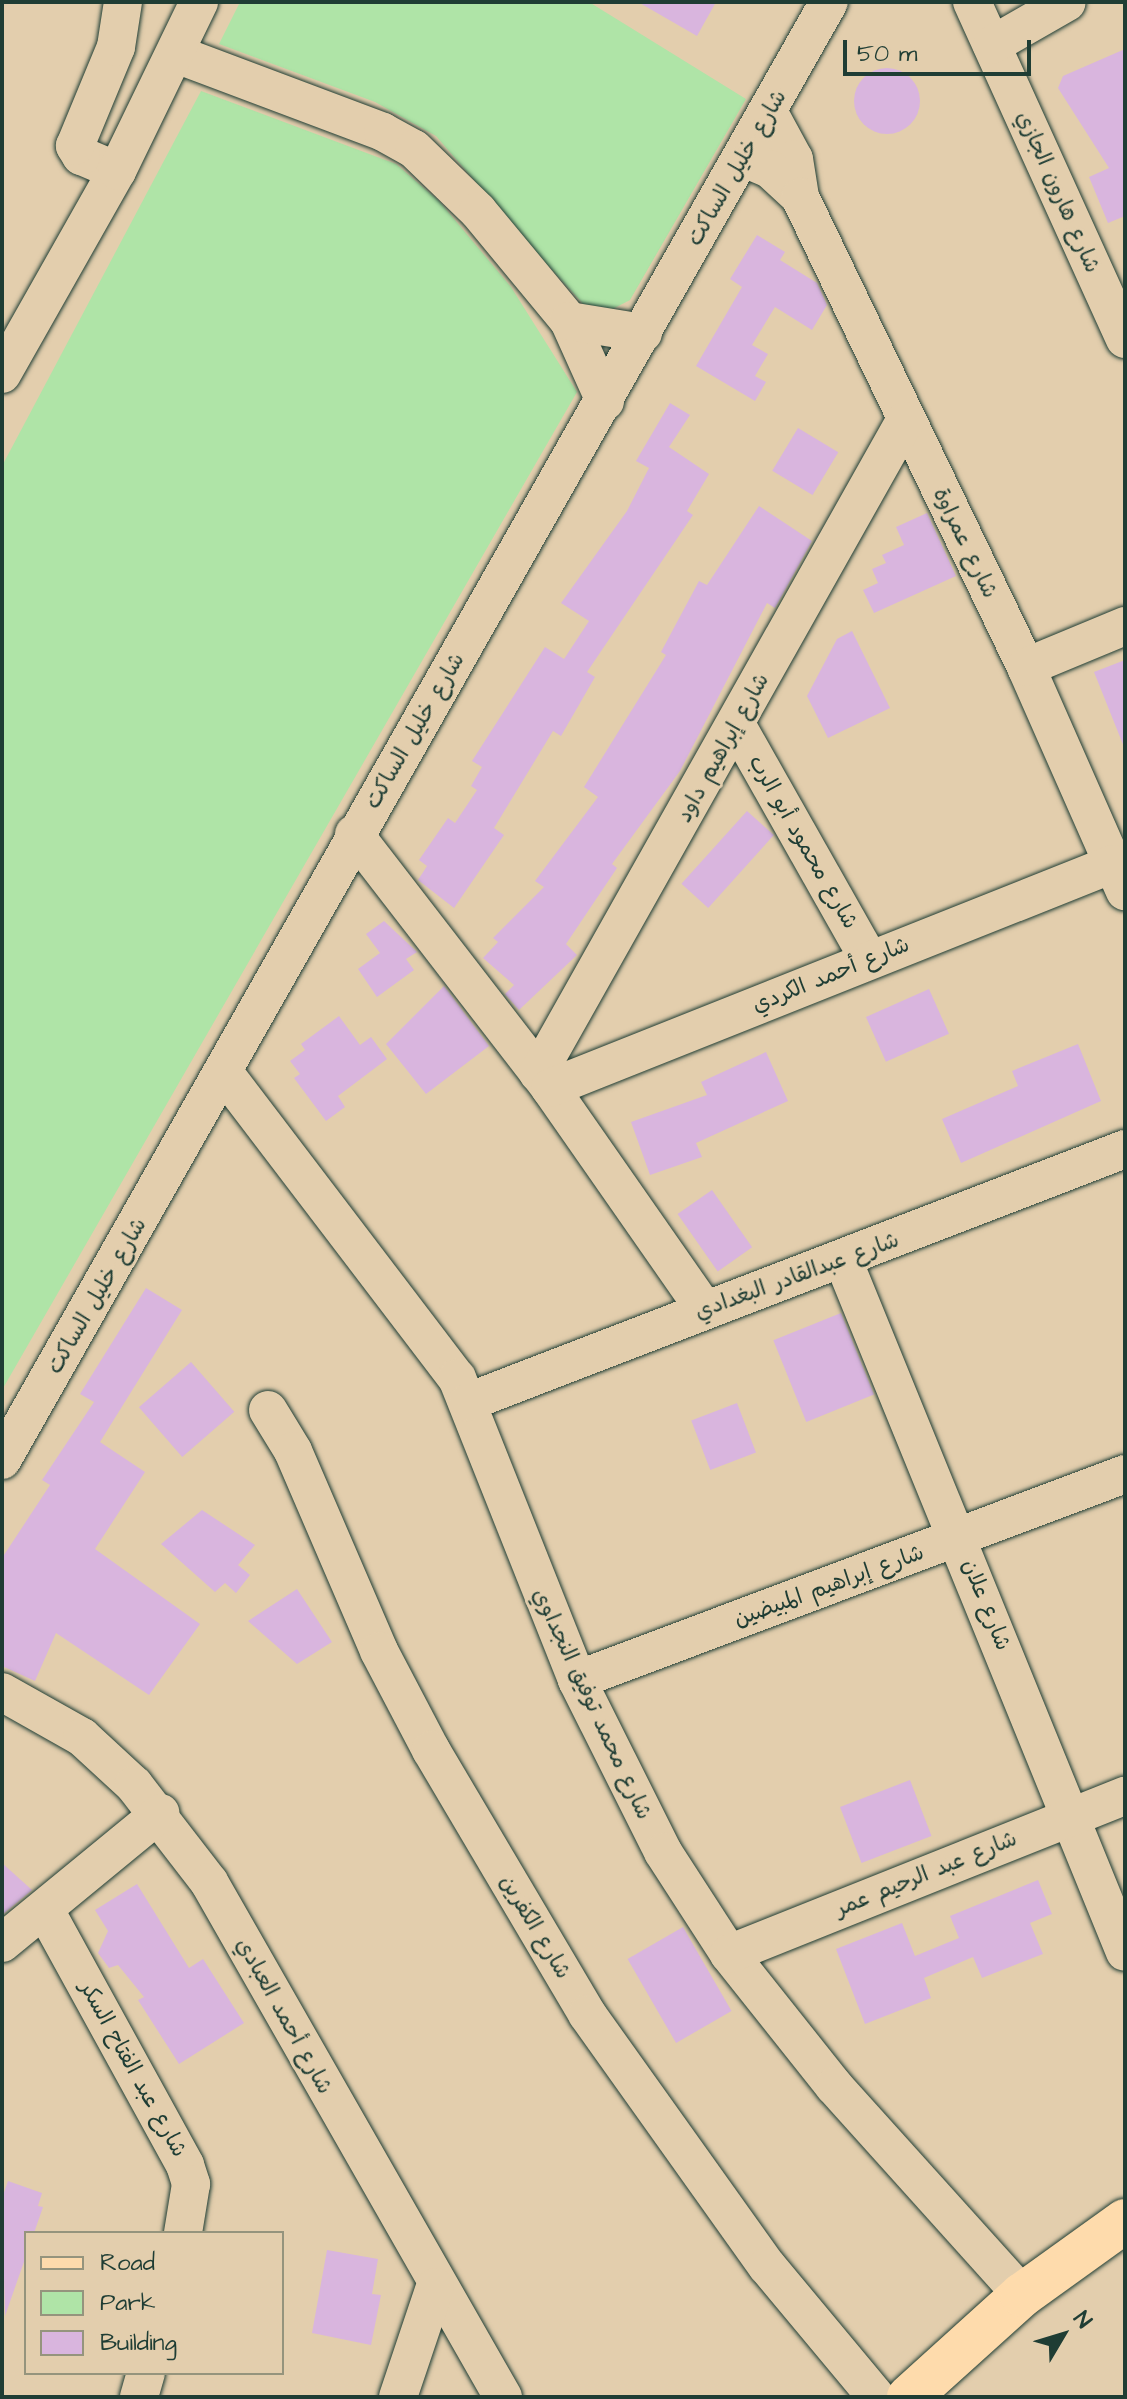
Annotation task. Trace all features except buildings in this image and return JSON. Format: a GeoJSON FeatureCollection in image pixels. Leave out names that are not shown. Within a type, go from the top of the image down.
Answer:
{"type":"FeatureCollection","features":[{"type":"Feature","properties":{"kind":"main road"},"geometry":{"type":"LineString","coordinates":[[909,2397],[1022,2295],[1125,2221]]}},
{"type":"Feature","properties":{"kind":"street"},"geometry":{"type":"LineString","coordinates":[[117,171],[81,156],[75,146],[116,47],[123,2]]}},
{"type":"Feature","properties":{"kind":"street","name":"شارع خليل الساكت"},"geometry":{"type":"LineString","coordinates":[[2,1460],[225,1074],[354,834],[744,158],[829,2]]}},
{"type":"Feature","properties":{"kind":"street","name":"شارع هارون الجازي"},"geometry":{"type":"LineString","coordinates":[[972,2],[1125,339]]}},
{"type":"Feature","properties":{"kind":"street"},"geometry":{"type":"LineString","coordinates":[[992,45],[1067,2]]}},
{"type":"Feature","properties":{"kind":"street"},"geometry":{"type":"LineString","coordinates":[[2,374],[117,171],[198,3]]}},
{"type":"Feature","properties":{"kind":"street"},"geometry":{"type":"LineString","coordinates":[[176,54],[383,132],[414,149],[478,211],[569,321],[605,401]]}},
{"type":"Feature","properties":{"kind":"street","name":"شارع عمراوة"},"geometry":{"type":"LineString","coordinates":[[769,113],[794,159],[800,197],[905,421],[1026,667],[1119,878]]}},
{"type":"Feature","properties":{"kind":"street","name":"شارع عمراوة"},"geometry":{"type":"LineString","coordinates":[[744,158],[770,169],[800,197]]}},
{"type":"Feature","properties":{"kind":"street"},"geometry":{"type":"LineString","coordinates":[[569,321],[643,333]]}},
{"type":"Feature","properties":{"kind":"street","name":"شارع إبراهيم داود"},"geometry":{"type":"LineString","coordinates":[[544,1080],[905,421]]}},
{"type":"Feature","properties":{"kind":"street"},"geometry":{"type":"LineString","coordinates":[[1026,667],[1125,626]]}},
{"type":"Feature","properties":{"kind":"street","name":"شارع محمود أبو الرب"},"geometry":{"type":"LineString","coordinates":[[737,726],[869,959]]}},
{"type":"Feature","properties":{"kind":"street"},"geometry":{"type":"LineString","coordinates":[[354,834],[544,1080],[704,1309]]}},
{"type":"Feature","properties":{"kind":"street","name":"شارع أحمد الكردي"},"geometry":{"type":"LineString","coordinates":[[544,1080],[869,959],[1119,878]]}},
{"type":"Feature","properties":{"kind":"street","name":"شارع محمد توفيق النجداوي"},"geometry":{"type":"LineString","coordinates":[[225,1074],[417,1319],[468,1402],[513,1530],[577,1680],[663,1852],[729,1954],[834,2086],[1022,2295]]}},
{"type":"Feature","properties":{"kind":"street","name":"شارع عبدالقادر البغدادي"},"geometry":{"type":"LineString","coordinates":[[468,1402],[1125,1149]]}},
{"type":"Feature","properties":{"kind":"street","name":"شارع علان"},"geometry":{"type":"LineString","coordinates":[[843,1260],[1074,1816],[1125,1952]]}},
{"type":"Feature","properties":{"kind":"street","name":"شارع الكفرين"},"geometry":{"type":"LineString","coordinates":[[268,1410],[293,1451],[379,1651],[431,1750],[580,2001],[767,2266],[876,2397]]}},
{"type":"Feature","properties":{"kind":"street","name":"شارع إبراهيم المبيضين"},"geometry":{"type":"LineString","coordinates":[[577,1680],[1125,1474]]}},
{"type":"Feature","properties":{"kind":"street","name":"شارع أحمد العبادي"},"geometry":{"type":"LineString","coordinates":[[2,1692],[82,1737],[160,1813],[209,1882],[435,2287],[503,2397]]}},
{"type":"Feature","properties":{"kind":"street","name":"شارع عبد الرحيم عمر"},"geometry":{"type":"LineString","coordinates":[[729,1954],[1125,1796]]}},
{"type":"Feature","properties":{"kind":"street"},"geometry":{"type":"LineString","coordinates":[[2,1943],[46,1912],[160,1813]]}},
{"type":"Feature","properties":{"kind":"street","name":"شارع عبد الفتاح السكر"},"geometry":{"type":"LineString","coordinates":[[46,1912],[185,2165],[191,2184],[183,2231]]}},
{"type":"Feature","properties":{"kind":"street"},"geometry":{"type":"LineString","coordinates":[[398,2397],[435,2287]]}},
{"type":"Feature","properties":{"kind":"street"},"geometry":{"type":"LineString","coordinates":[[139,2397],[145,2375]]}},
{"type":"Feature","properties":{"kind":"green space"},"geometry":{"type":"Polygon","coordinates":[[[240,2],[589,2],[746,99],[630,300],[603,314],[586,307],[436,136],[375,102],[219,44],[240,2]]]}},
{"type":"Feature","properties":{"kind":"green space"},"geometry":{"type":"Polygon","coordinates":[[[201,91],[396,164],[439,201],[511,287],[577,392],[2,1390],[2,466],[201,91]]]}}]}
